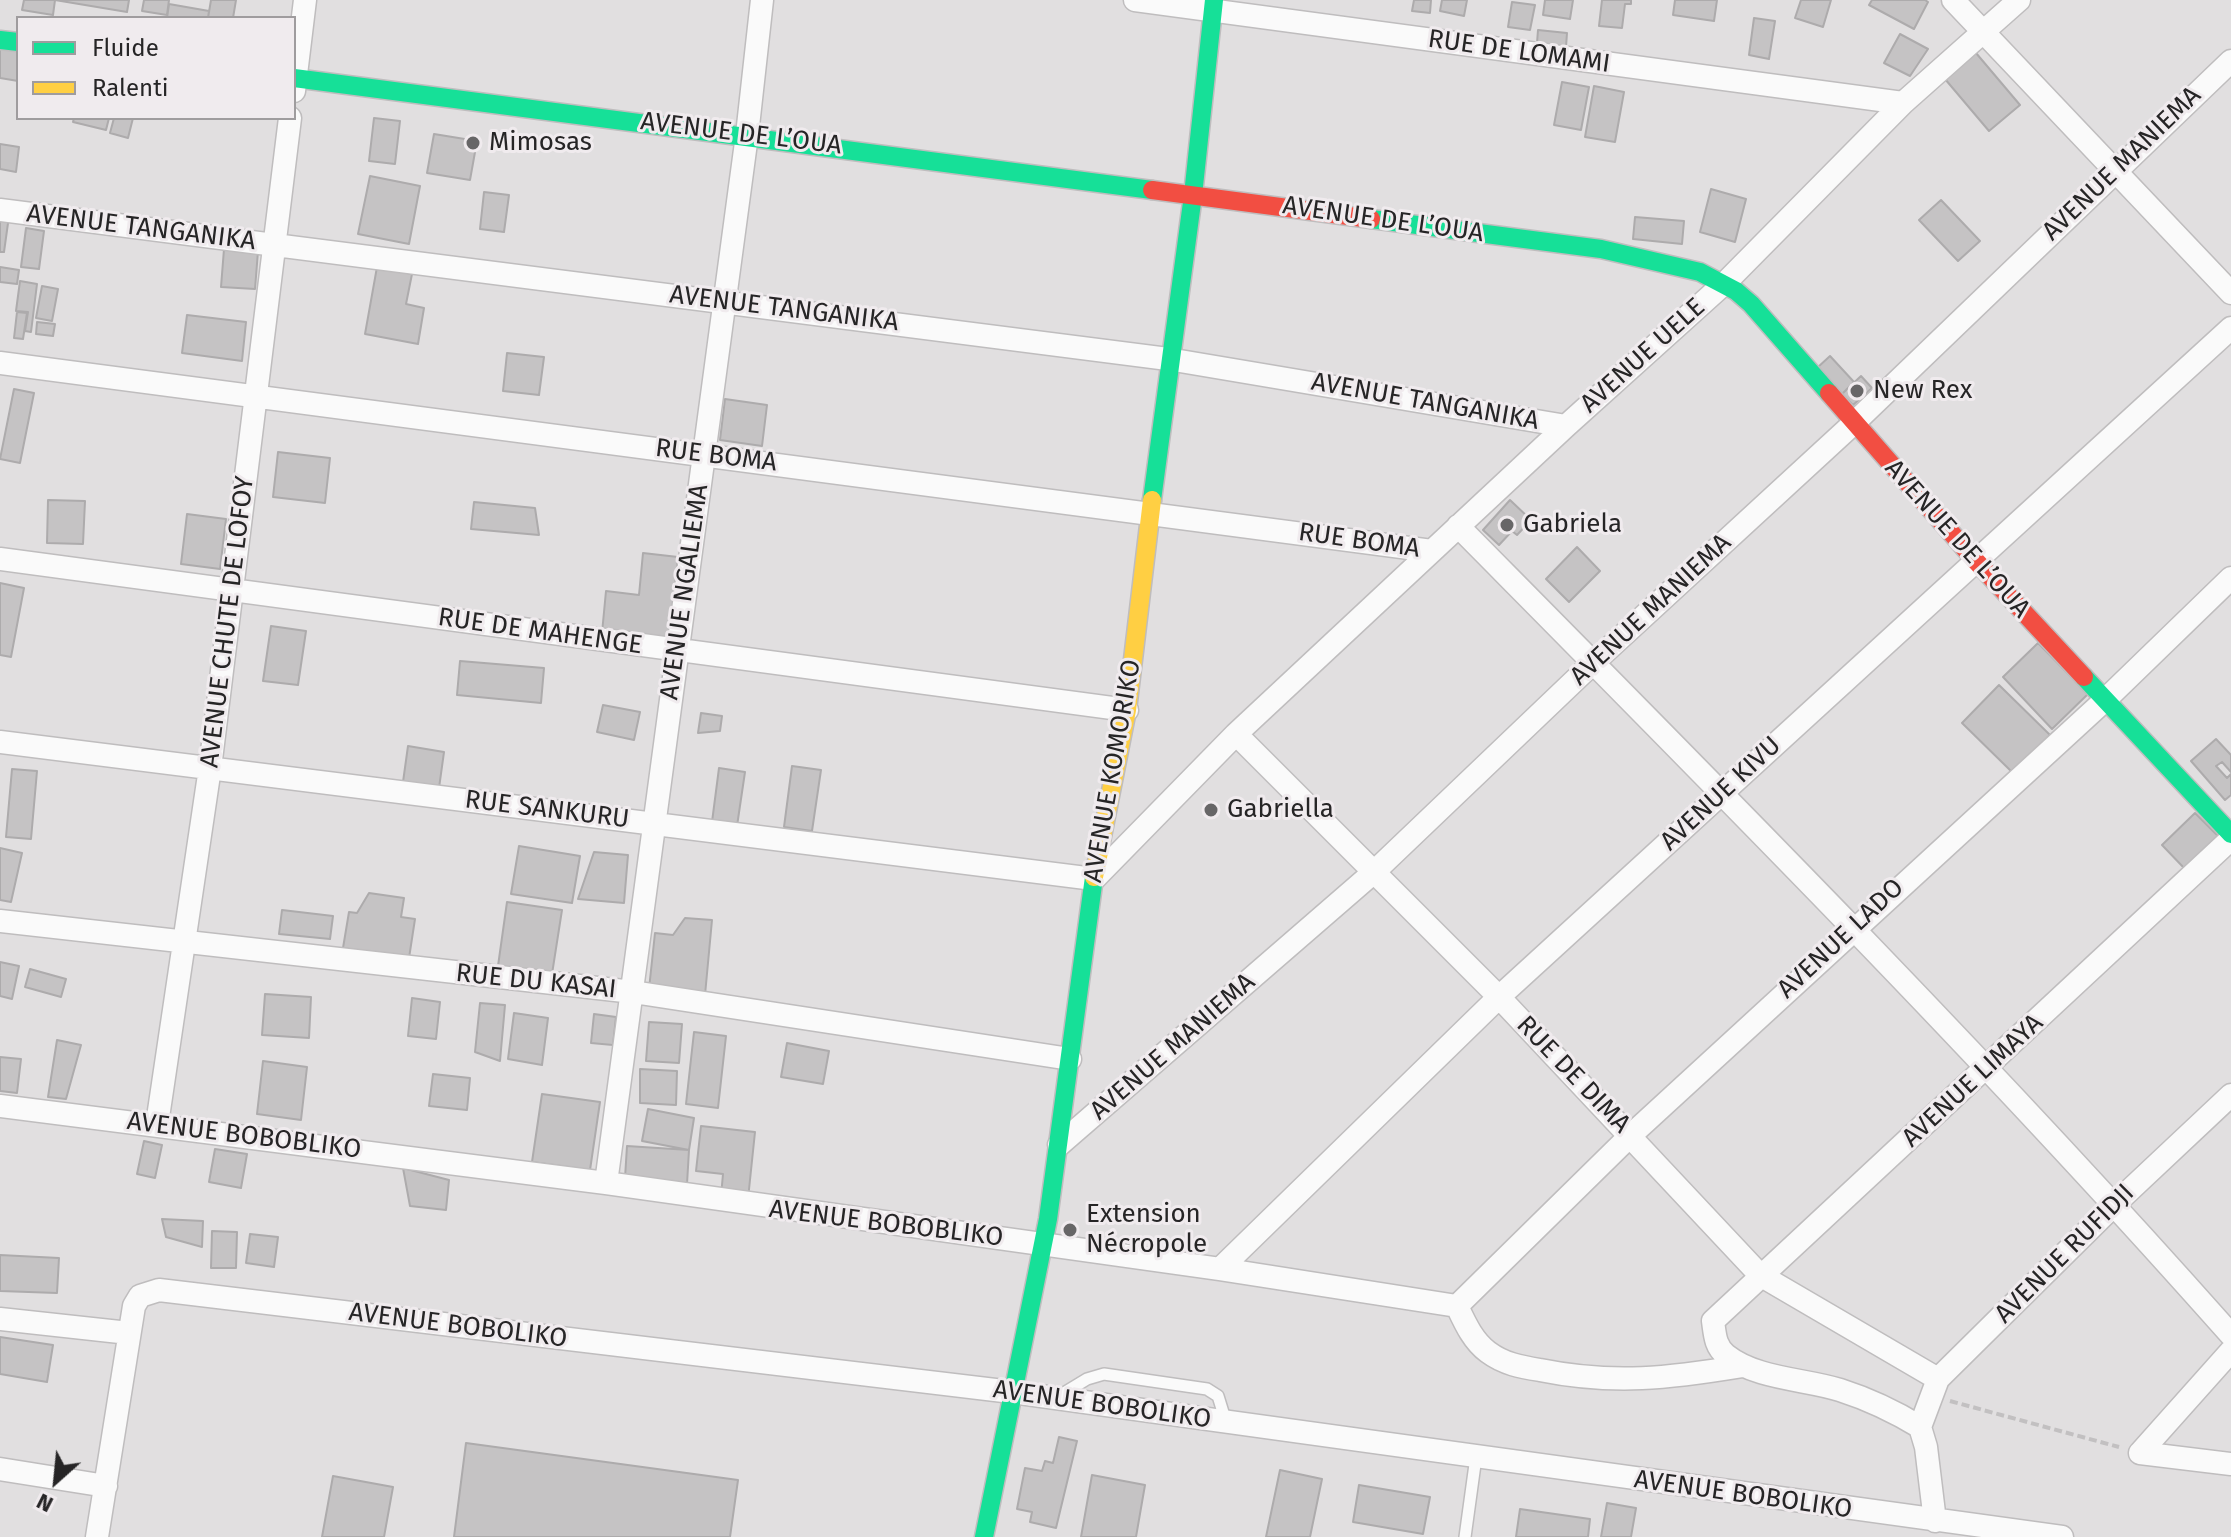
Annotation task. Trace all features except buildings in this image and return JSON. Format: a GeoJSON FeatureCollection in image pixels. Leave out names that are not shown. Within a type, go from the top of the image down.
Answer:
{"type":"FeatureCollection","features":[{"type":"Feature","properties":{"kind":"street"},"geometry":{"type":"LineString","coordinates":[[296,74],[305,0]]}},
{"type":"Feature","properties":{"kind":"street","name":"AVENUE NGALIEMA"},"geometry":{"type":"LineString","coordinates":[[606,1183],[747,135],[762,0]]}},
{"type":"Feature","properties":{"kind":"street","name":"RUE DE LOMAMI"},"geometry":{"type":"LineString","coordinates":[[1135,0],[1213,6],[1903,103]]}},
{"type":"Feature","properties":{"kind":"street"},"geometry":{"type":"LineString","coordinates":[[1953,0],[1985,30],[2231,293]]}},
{"type":"Feature","properties":{"kind":"street","name":"AVENUE UELE"},"geometry":{"type":"LineString","coordinates":[[1094,879],[1236,734],[1566,426],[1727,281],[1903,103],[2019,0]]}},
{"type":"Feature","properties":{"kind":"street","name":"AVENUE KOMORIKO"},"geometry":{"type":"LineString","coordinates":[[984,1537],[1043,1244],[1094,879],[1127,710],[1168,359],[1193,195],[1213,6]]}},
{"type":"Feature","properties":{"kind":"street","name":"AVENUE MANIEMA"},"geometry":{"type":"LineString","coordinates":[[1059,1145],[1374,872],[1593,663],[1854,423],[2231,61]]}},
{"type":"Feature","properties":{"kind":"street","name":"AVENUE DE L’OUA"},"geometry":{"type":"LineString","coordinates":[[296,82],[747,135],[1601,249],[1699,271],[1727,281],[1975,560],[2231,836]]}},
{"type":"Feature","properties":{"kind":"street","name":"AVENUE CHUTE DE LOFOY"},"geometry":{"type":"LineString","coordinates":[[157,1124],[210,768],[290,120]]}},
{"type":"Feature","properties":{"kind":"street","name":"AVENUE TANGANIKA"},"geometry":{"type":"LineString","coordinates":[[0,210],[1168,359],[1566,426]]}},
{"type":"Feature","properties":{"kind":"street","name":"AVENUE KIVU"},"geometry":{"type":"LineString","coordinates":[[1220,1269],[1499,997],[2231,328]]}},
{"type":"Feature","properties":{"kind":"street","name":"RUE BOMA"},"geometry":{"type":"LineString","coordinates":[[0,363],[1432,551]]}},
{"type":"Feature","properties":{"kind":"street"},"geometry":{"type":"LineString","coordinates":[[1458,526],[1854,927],[2115,1204],[2231,1335]]}},
{"type":"Feature","properties":{"kind":"street","name":"RUE DE MAHENGE"},"geometry":{"type":"LineString","coordinates":[[0,559],[1127,710]]}},
{"type":"Feature","properties":{"kind":"street","name":"AVENUE LADO"},"geometry":{"type":"LineString","coordinates":[[1457,1306],[1631,1135],[1854,927],[2104,701],[2231,578]]}},
{"type":"Feature","properties":{"kind":"street","name":"RUE DE DIMA"},"geometry":{"type":"LineString","coordinates":[[1236,734],[1499,997],[1760,1275],[1934,1387]]}},
{"type":"Feature","properties":{"kind":"street","name":"RUE SANKURU"},"geometry":{"type":"LineString","coordinates":[[0,742],[1094,879]]}},
{"type":"Feature","properties":{"kind":"street","name":"AVENUE LIMAYA"},"geometry":{"type":"LineString","coordinates":[[1743,1366],[1724,1354],[1716,1341],[1713,1321],[1987,1071],[2231,836]]}},
{"type":"Feature","properties":{"kind":"street","name":"RUE DU KASAI"},"geometry":{"type":"LineString","coordinates":[[0,921],[633,992],[1070,1059]]}},
{"type":"Feature","properties":{"kind":"street","name":"AVENUE RUFIDJI"},"geometry":{"type":"LineString","coordinates":[[1920,1427],[1934,1387],[2115,1204],[2231,1095]]}},
{"type":"Feature","properties":{"kind":"street","name":"AVENUE BOBOBLIKO"},"geometry":{"type":"LineString","coordinates":[[0,1106],[606,1183],[1220,1269],[1457,1306]]}},
{"type":"Feature","properties":{"kind":"street","name":"AVENUE BOBOLIKO"},"geometry":{"type":"LineString","coordinates":[[129,1333],[134,1306],[140,1296],[159,1290],[1012,1392],[1935,1521],[1969,1531],[2062,1537]]}},
{"type":"Feature","properties":{"kind":"street"},"geometry":{"type":"LineString","coordinates":[[1457,1306],[1470,1332],[1486,1351],[1507,1364],[1619,1381],[1743,1366],[1839,1390],[1890,1409],[1920,1427],[1926,1447],[1935,1521]]}},
{"type":"Feature","properties":{"kind":"street"},"geometry":{"type":"LineString","coordinates":[[0,1319],[129,1333],[97,1537]]}},
{"type":"Feature","properties":{"kind":"street"},"geometry":{"type":"LineString","coordinates":[[2140,1453],[2231,1351]]}},
{"type":"Feature","properties":{"kind":"street"},"geometry":{"type":"LineString","coordinates":[[2140,1453],[2231,1464]]}},
{"type":"Feature","properties":{"kind":"street"},"geometry":{"type":"LineString","coordinates":[[0,1469],[106,1486]]}},
{"type":"Feature","properties":{"kind":"lane"},"geometry":{"type":"LineString","coordinates":[[1055,1398],[1087,1379],[1104,1374],[1119,1376],[1207,1389],[1218,1396],[1226,1422]]}},
{"type":"Feature","properties":{"kind":"lane"},"geometry":{"type":"LineString","coordinates":[[1465,1537],[1476,1457]]}},
{"type":"Feature","properties":{"kind":"path"},"geometry":{"type":"LineString","coordinates":[[1934,1387],[2140,1453]]}},
{"type":"Feature","properties":{"kind":"traffic: fast"},"geometry":{"type":"LineString","coordinates":[[1152,500],[1193,195],[1214,0]]}},
{"type":"Feature","properties":{"kind":"traffic: fast"},"geometry":{"type":"LineString","coordinates":[[0,40],[16,42]]}},
{"type":"Feature","properties":{"kind":"traffic: fast"},"geometry":{"type":"LineString","coordinates":[[296,78],[1152,190]]}},
{"type":"Feature","properties":{"kind":"traffic: fast"},"geometry":{"type":"LineString","coordinates":[[1371,219],[1601,249],[1700,272],[1736,291],[1751,304],[1829,393]]}},
{"type":"Feature","properties":{"kind":"traffic: fast"},"geometry":{"type":"LineString","coordinates":[[2084,677],[2231,834]]}},
{"type":"Feature","properties":{"kind":"traffic: fast"},"geometry":{"type":"LineString","coordinates":[[984,1537],[1048,1219],[1094,877]]}},
{"type":"Feature","properties":{"kind":"traffic: slow"},"geometry":{"type":"LineString","coordinates":[[1094,877],[1127,710],[1152,500]]}},
{"type":"Feature","properties":{"kind":"traffic: jam"},"geometry":{"type":"LineString","coordinates":[[1152,190],[1371,219]]}},
{"type":"Feature","properties":{"kind":"traffic: jam"},"geometry":{"type":"LineString","coordinates":[[1829,393],[1975,560],[2084,677]]}},
{"type":"Feature","properties":{"kind":"place","name":"Mimosas"},"geometry":{"type":"Point","coordinates":[473,143]}},
{"type":"Feature","properties":{"kind":"place","name":"New Rex"},"geometry":{"type":"Point","coordinates":[1857,391]}},
{"type":"Feature","properties":{"kind":"place","name":"Gabriela"},"geometry":{"type":"Point","coordinates":[1507,525]}},
{"type":"Feature","properties":{"kind":"place","name":"Gabriella"},"geometry":{"type":"Point","coordinates":[1211,810]}},
{"type":"Feature","properties":{"kind":"place","name":"Extension Nécropole"},"geometry":{"type":"Point","coordinates":[1070,1230]}}]}
